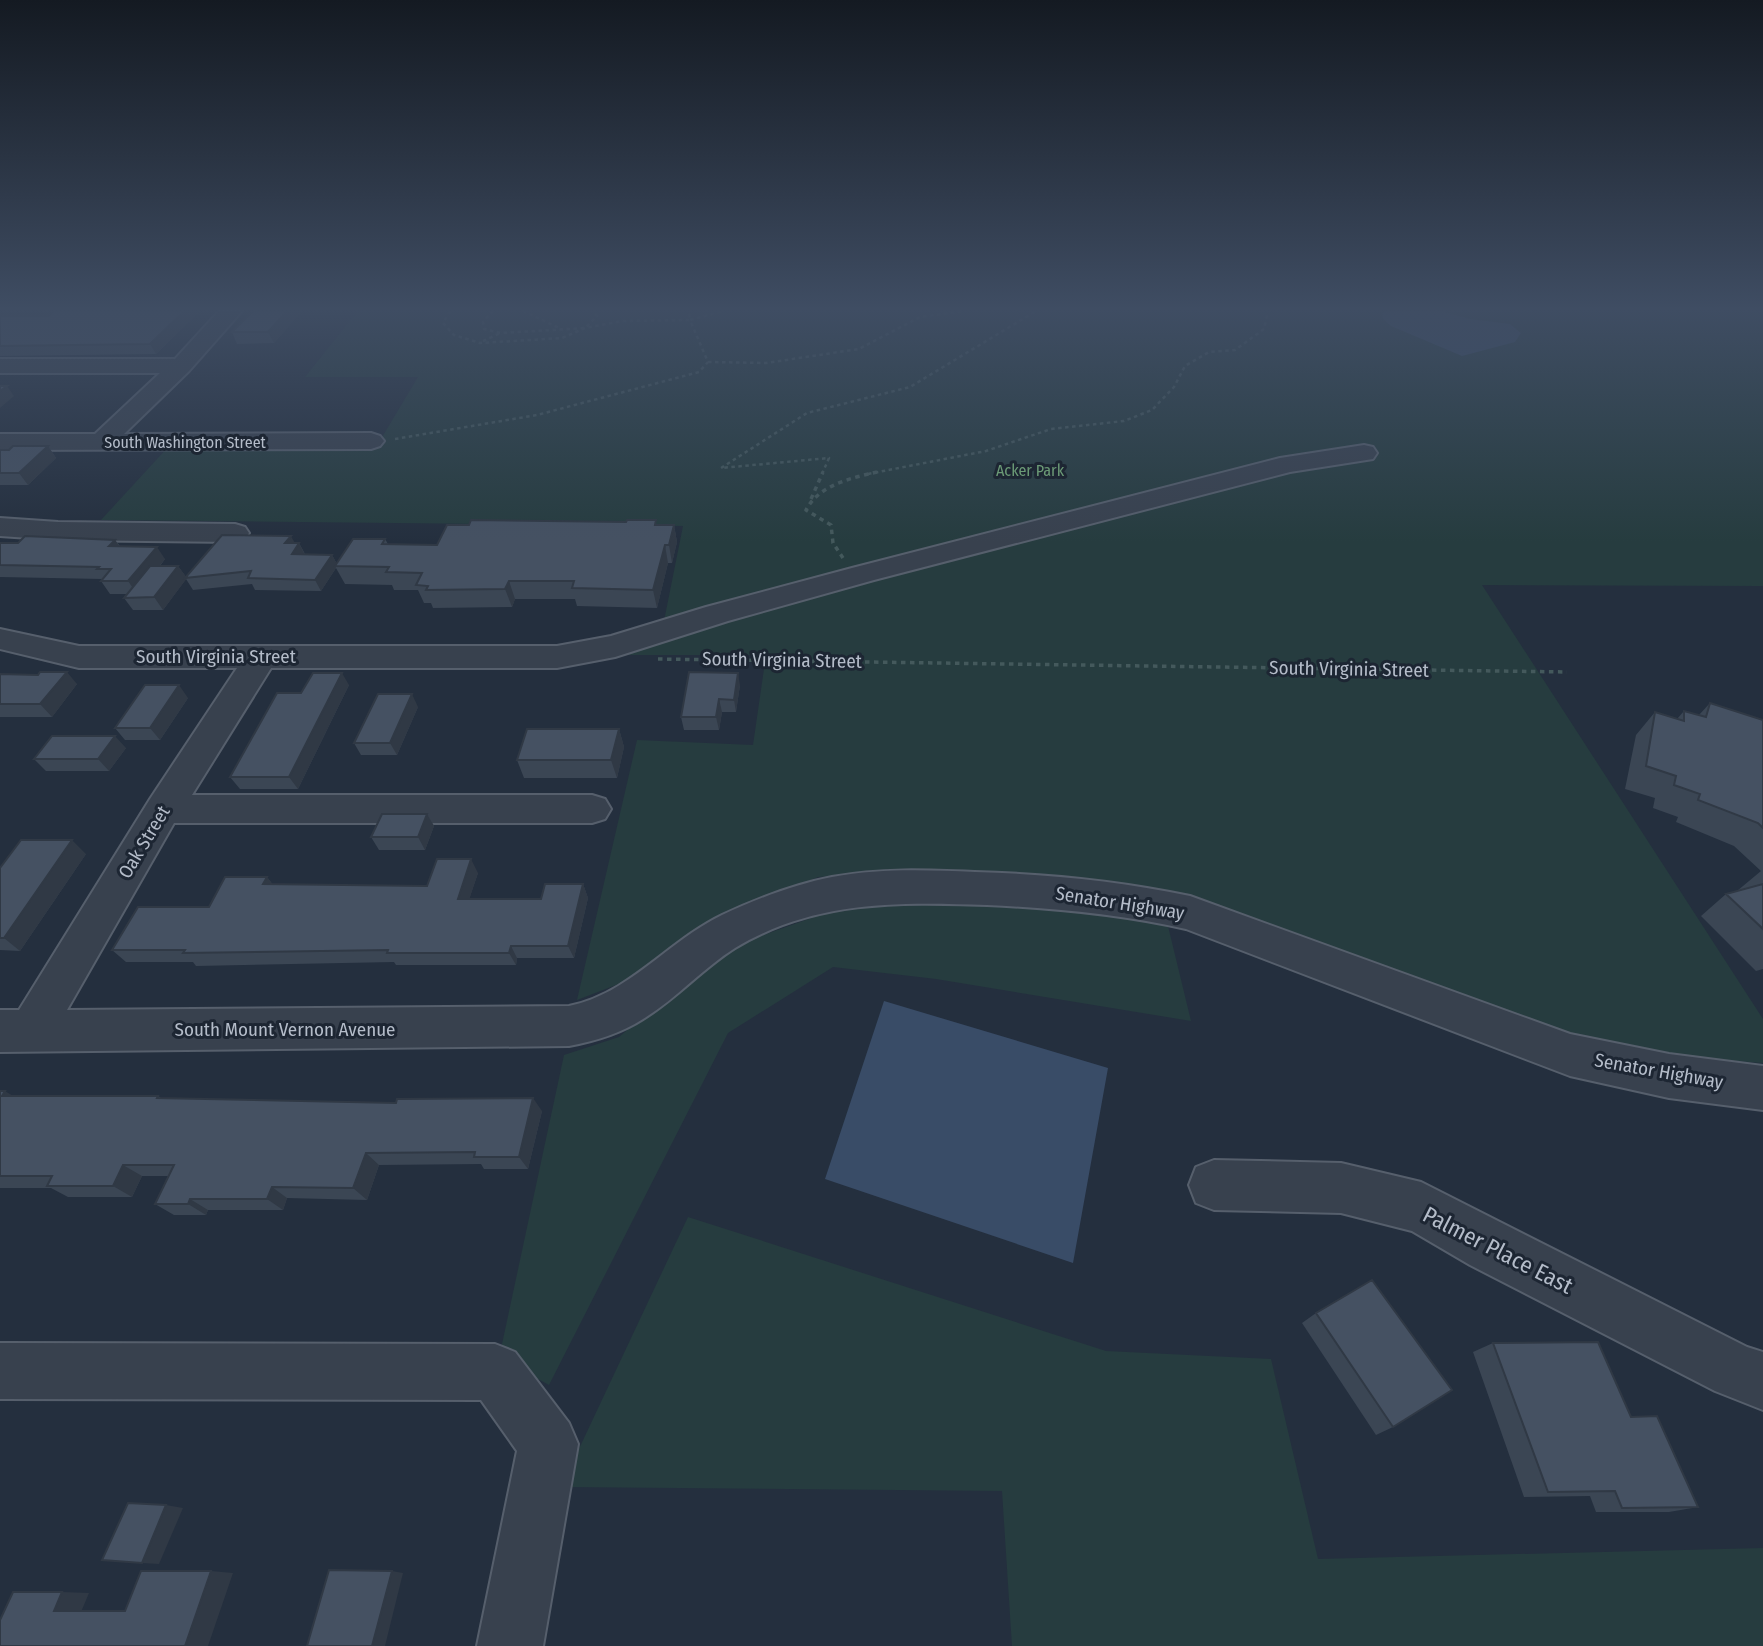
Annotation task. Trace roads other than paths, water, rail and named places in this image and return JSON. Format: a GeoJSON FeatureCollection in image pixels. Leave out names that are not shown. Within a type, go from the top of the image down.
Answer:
{"type":"FeatureCollection","features":[{"type":"Feature","properties":{"kind":"street"},"geometry":{"type":"LineString","coordinates":[[101,442],[158,388]]}},
{"type":"Feature","properties":{"kind":"street","name":"South Washington Street"},"geometry":{"type":"LineString","coordinates":[[0,442],[371,441]]}},
{"type":"Feature","properties":{"kind":"street","name":"South Virginia Street"},"geometry":{"type":"LineString","coordinates":[[0,639],[79,657],[557,657],[615,646],[863,574],[1289,464],[1364,453]]}},
{"type":"Feature","properties":{"kind":"street"},"geometry":{"type":"LineString","coordinates":[[0,527],[58,531],[235,533]]}},
{"type":"Feature","properties":{"kind":"street","name":"Oak Street"},"geometry":{"type":"LineString","coordinates":[[15,1031],[262,656]]}},
{"type":"Feature","properties":{"kind":"street"},"geometry":{"type":"LineString","coordinates":[[163,809],[592,809]]}},
{"type":"Feature","properties":{"kind":"street","name":"Senator Highway"},"geometry":{"type":"LineString","coordinates":[[569,1026],[598,1020],[628,1005],[720,936],[757,918],[808,900],[873,887],[1047,891],[1128,900],[1189,914],[1570,1055],[1669,1076],[1763,1087]]}},
{"type":"Feature","properties":{"kind":"street","name":"South Mount Vernon Avenue"},"geometry":{"type":"LineString","coordinates":[[15,1031],[569,1026]]}},
{"type":"Feature","properties":{"kind":"street","name":"Palmer Place East"},"geometry":{"type":"LineString","coordinates":[[1214,1185],[1341,1188],[1421,1208],[1489,1247],[1735,1371],[1763,1381]]}},
{"type":"Feature","properties":{"kind":"street"},"geometry":{"type":"LineString","coordinates":[[0,1371],[495,1372],[548,1444],[510,1646]]}},
{"type":"Feature","properties":{"kind":"water"},"geometry":{"type":"Polygon","coordinates":[[[884,1001],[1108,1068],[1073,1263],[825,1179],[884,1001]]]}},
{"type":"Feature","properties":{"kind":"park label","name":"Acker Park"},"geometry":{"type":"Point","coordinates":[1030,470]}}]}
